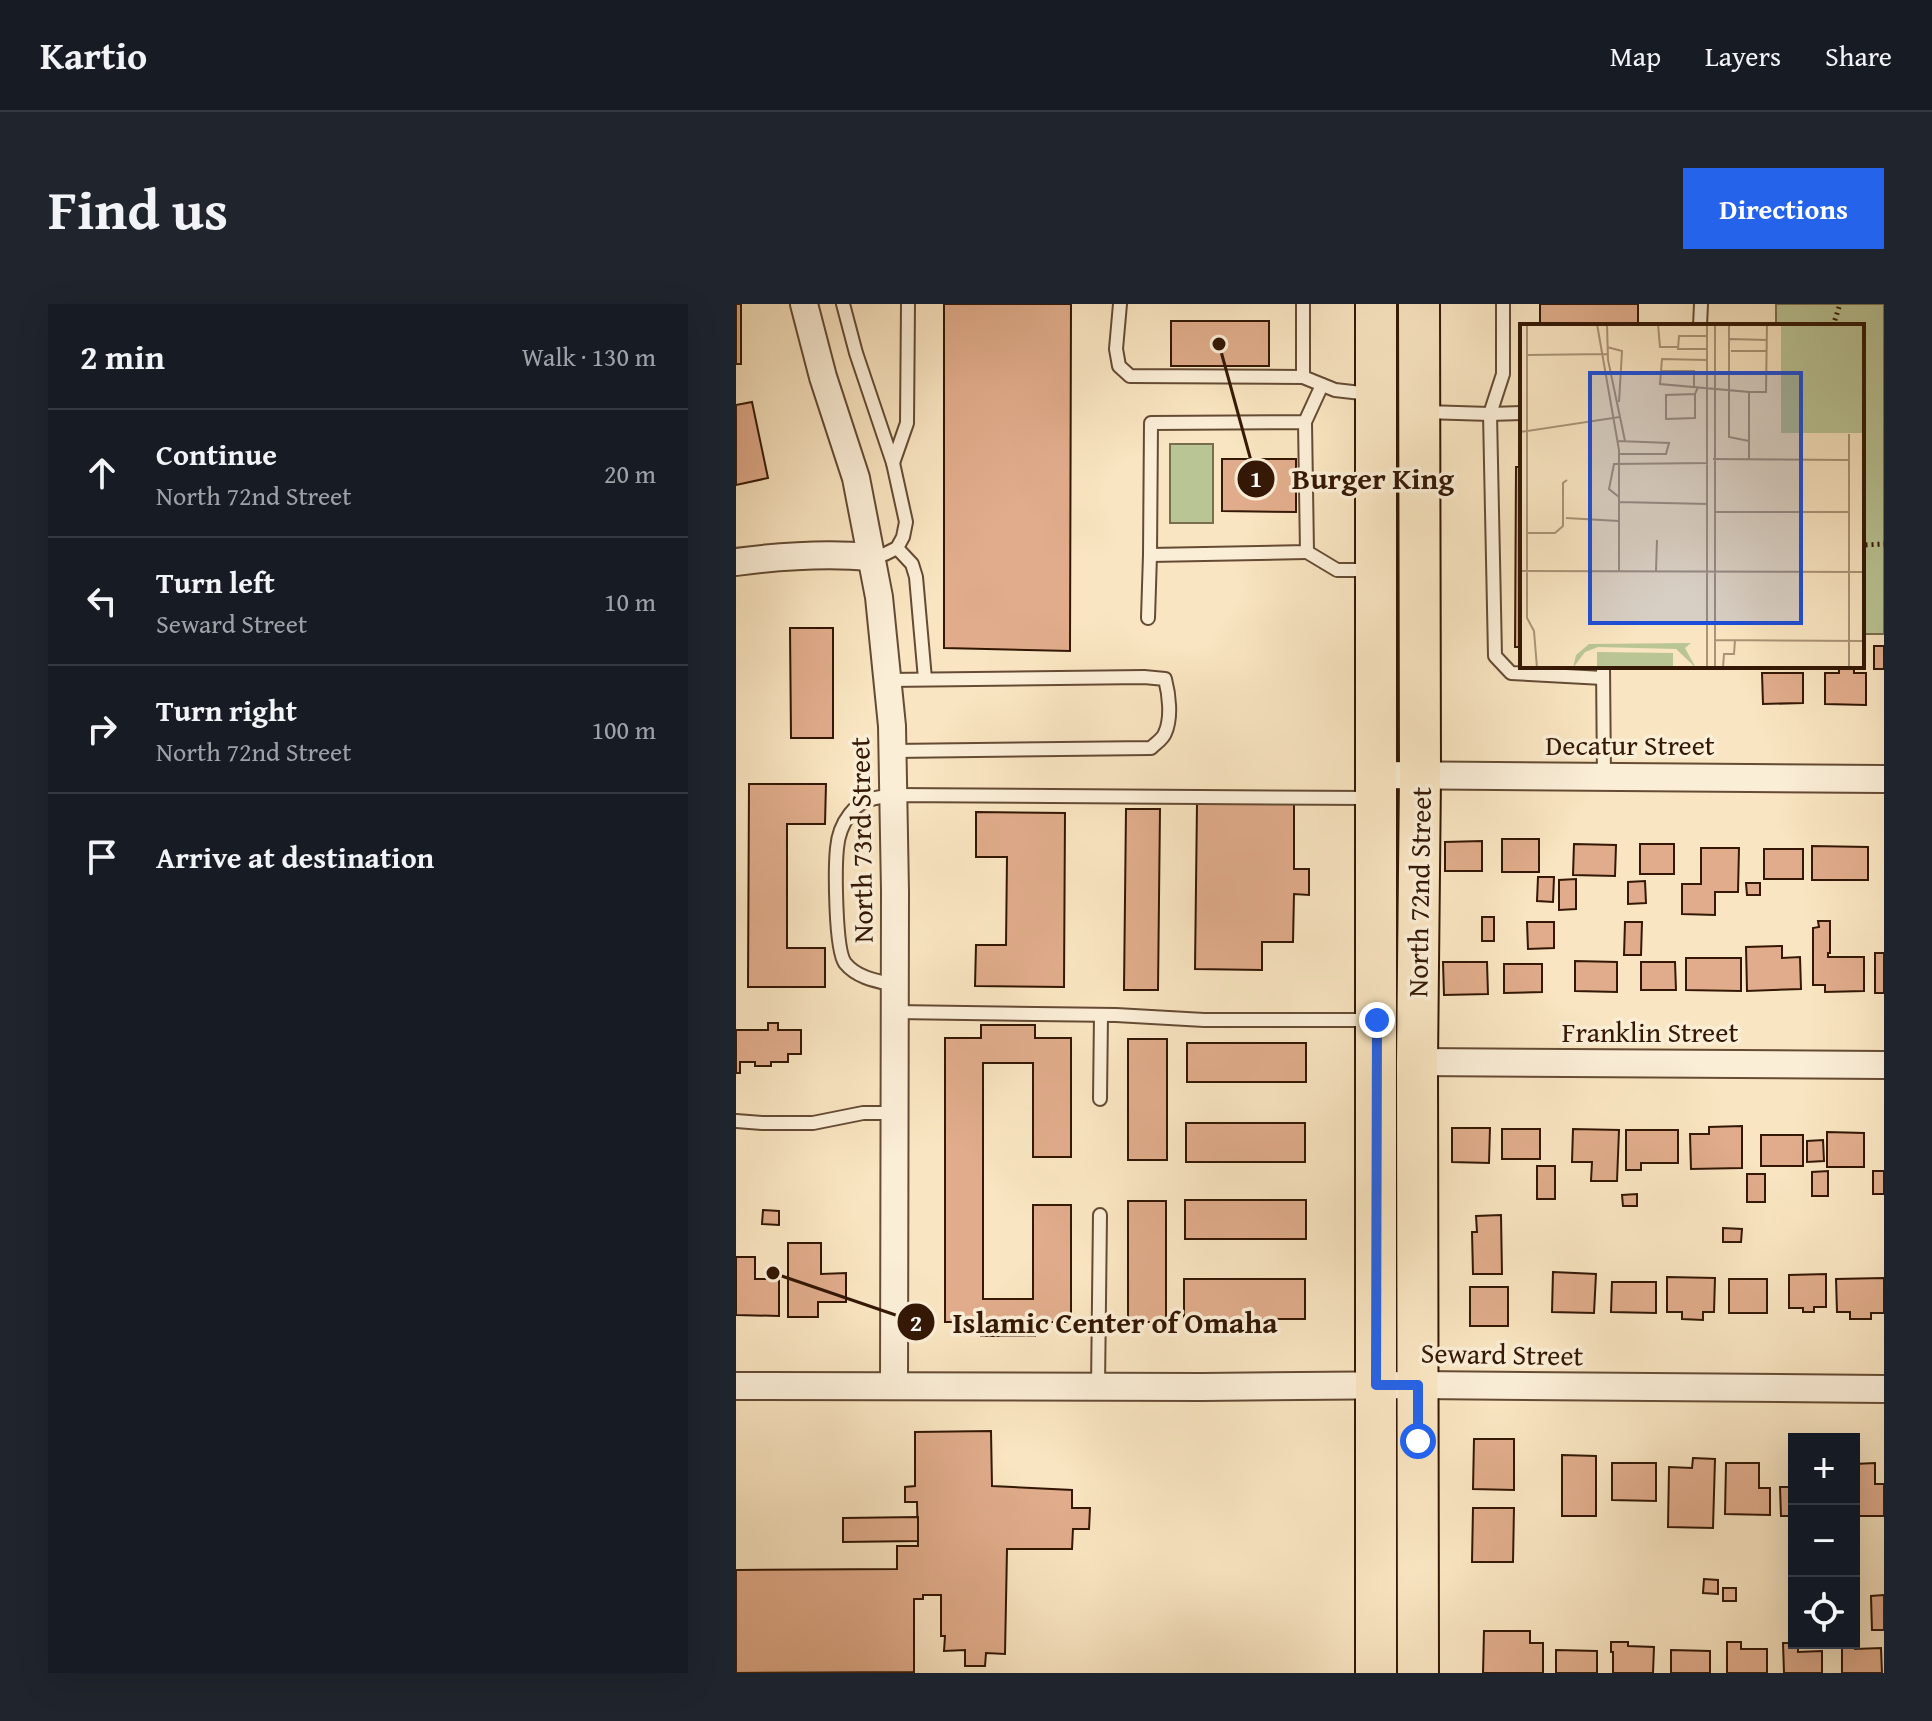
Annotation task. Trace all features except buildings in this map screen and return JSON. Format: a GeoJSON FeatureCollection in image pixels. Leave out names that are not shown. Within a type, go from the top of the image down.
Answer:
{"type":"FeatureCollection","features":[{"type":"Feature","properties":{"kind":"main road","name":"North 72nd Street"},"geometry":{"type":"LineString","coordinates":[[1376,304],[1396,403],[1420,776],[1418,1673]]}},
{"type":"Feature","properties":{"kind":"main road","name":"North 72nd Street"},"geometry":{"type":"LineString","coordinates":[[1376,1673],[1376,570],[1396,403],[1419,304]]}},
{"type":"Feature","properties":{"kind":"street","name":"North 73rd Street"},"geometry":{"type":"LineString","coordinates":[[804,304],[823,377],[856,478],[879,597],[888,680],[893,751],[895,985],[894,1386]]}},
{"type":"Feature","properties":{"kind":"street"},"geometry":{"type":"LineString","coordinates":[[736,562],[780,557],[871,557]]}},
{"type":"Feature","properties":{"kind":"street","name":"Decatur Street"},"geometry":{"type":"LineString","coordinates":[[1376,787],[1420,776],[1884,779]]}},
{"type":"Feature","properties":{"kind":"street","name":"Franklin Street"},"geometry":{"type":"LineString","coordinates":[[1417,1062],[1884,1065]]}},
{"type":"Feature","properties":{"kind":"street","name":"Seward Street"},"geometry":{"type":"LineString","coordinates":[[736,1386],[1418,1385],[1884,1389]]}},
{"type":"Feature","properties":{"kind":"lane"},"geometry":{"type":"LineString","coordinates":[[843,304],[893,463],[906,522],[897,548],[871,557]]}},
{"type":"Feature","properties":{"kind":"lane"},"geometry":{"type":"LineString","coordinates":[[893,463],[907,423],[908,304]]}},
{"type":"Feature","properties":{"kind":"lane"},"geometry":{"type":"LineString","coordinates":[[1120,304],[1116,349],[1119,366],[1130,376],[1303,377],[1335,390],[1396,403],[1490,414],[1520,413]]}},
{"type":"Feature","properties":{"kind":"lane"},"geometry":{"type":"LineString","coordinates":[[1303,304],[1303,377]]}},
{"type":"Feature","properties":{"kind":"lane"},"geometry":{"type":"LineString","coordinates":[[1503,304],[1503,374],[1490,414],[1495,656],[1511,673],[1542,676],[1603,672],[1604,777]]}},
{"type":"Feature","properties":{"kind":"lane"},"geometry":{"type":"LineString","coordinates":[[1700,324],[1701,304]]}},
{"type":"Feature","properties":{"kind":"lane"},"geometry":{"type":"LineString","coordinates":[[1307,552],[1305,422],[1322,385]]}},
{"type":"Feature","properties":{"kind":"lane"},"geometry":{"type":"LineString","coordinates":[[1148,618],[1151,423],[1305,422]]}},
{"type":"Feature","properties":{"kind":"lane"},"geometry":{"type":"LineString","coordinates":[[897,548],[912,564],[916,577],[925,679]]}},
{"type":"Feature","properties":{"kind":"lane"},"geometry":{"type":"LineString","coordinates":[[1150,555],[1307,552],[1337,570],[1376,570]]}},
{"type":"Feature","properties":{"kind":"lane"},"geometry":{"type":"LineString","coordinates":[[888,680],[1144,677],[1165,679],[1168,689],[1165,736],[1151,748],[893,751]]}},
{"type":"Feature","properties":{"kind":"lane"},"geometry":{"type":"LineString","coordinates":[[895,985],[871,980],[853,971],[843,961],[837,938],[837,846],[850,814],[864,800],[893,795],[1376,787]]}},
{"type":"Feature","properties":{"kind":"lane"},"geometry":{"type":"LineString","coordinates":[[895,1012],[1204,1020],[1377,1020]]}},
{"type":"Feature","properties":{"kind":"lane"},"geometry":{"type":"LineString","coordinates":[[1100,1099],[1101,1015]]}},
{"type":"Feature","properties":{"kind":"lane"},"geometry":{"type":"LineString","coordinates":[[736,1121],[813,1123],[863,1113],[895,1113]]}},
{"type":"Feature","properties":{"kind":"lane"},"geometry":{"type":"LineString","coordinates":[[1098,1387],[1100,1215]]}},
{"type":"Feature","properties":{"kind":"path"},"geometry":{"type":"LineString","coordinates":[[1834,324],[1840,304]]}},
{"type":"Feature","properties":{"kind":"path"},"geometry":{"type":"LineString","coordinates":[[1864,545],[1884,544]]}},
{"type":"Feature","properties":{"kind":"green space"},"geometry":{"type":"Polygon","coordinates":[[[1776,304],[1884,304],[1884,634],[1864,634],[1864,324],[1776,324],[1776,304]]]}},
{"type":"Feature","properties":{"kind":"green space"},"geometry":{"type":"Polygon","coordinates":[[[1170,444],[1213,444],[1213,523],[1170,523],[1170,444]]]}},
{"type":"Feature","properties":{"kind":"place","name":"Burger King"},"geometry":{"type":"Point","coordinates":[1219,344]}},
{"type":"Feature","properties":{"kind":"place","name":"Islamic Center of Omaha"},"geometry":{"type":"Point","coordinates":[773,1273]}},
{"type":"Feature","properties":{"kind":"route"},"geometry":{"type":"LineString","coordinates":[[1377,1020],[1376,1385],[1418,1385],[1418,1441]]}}]}
